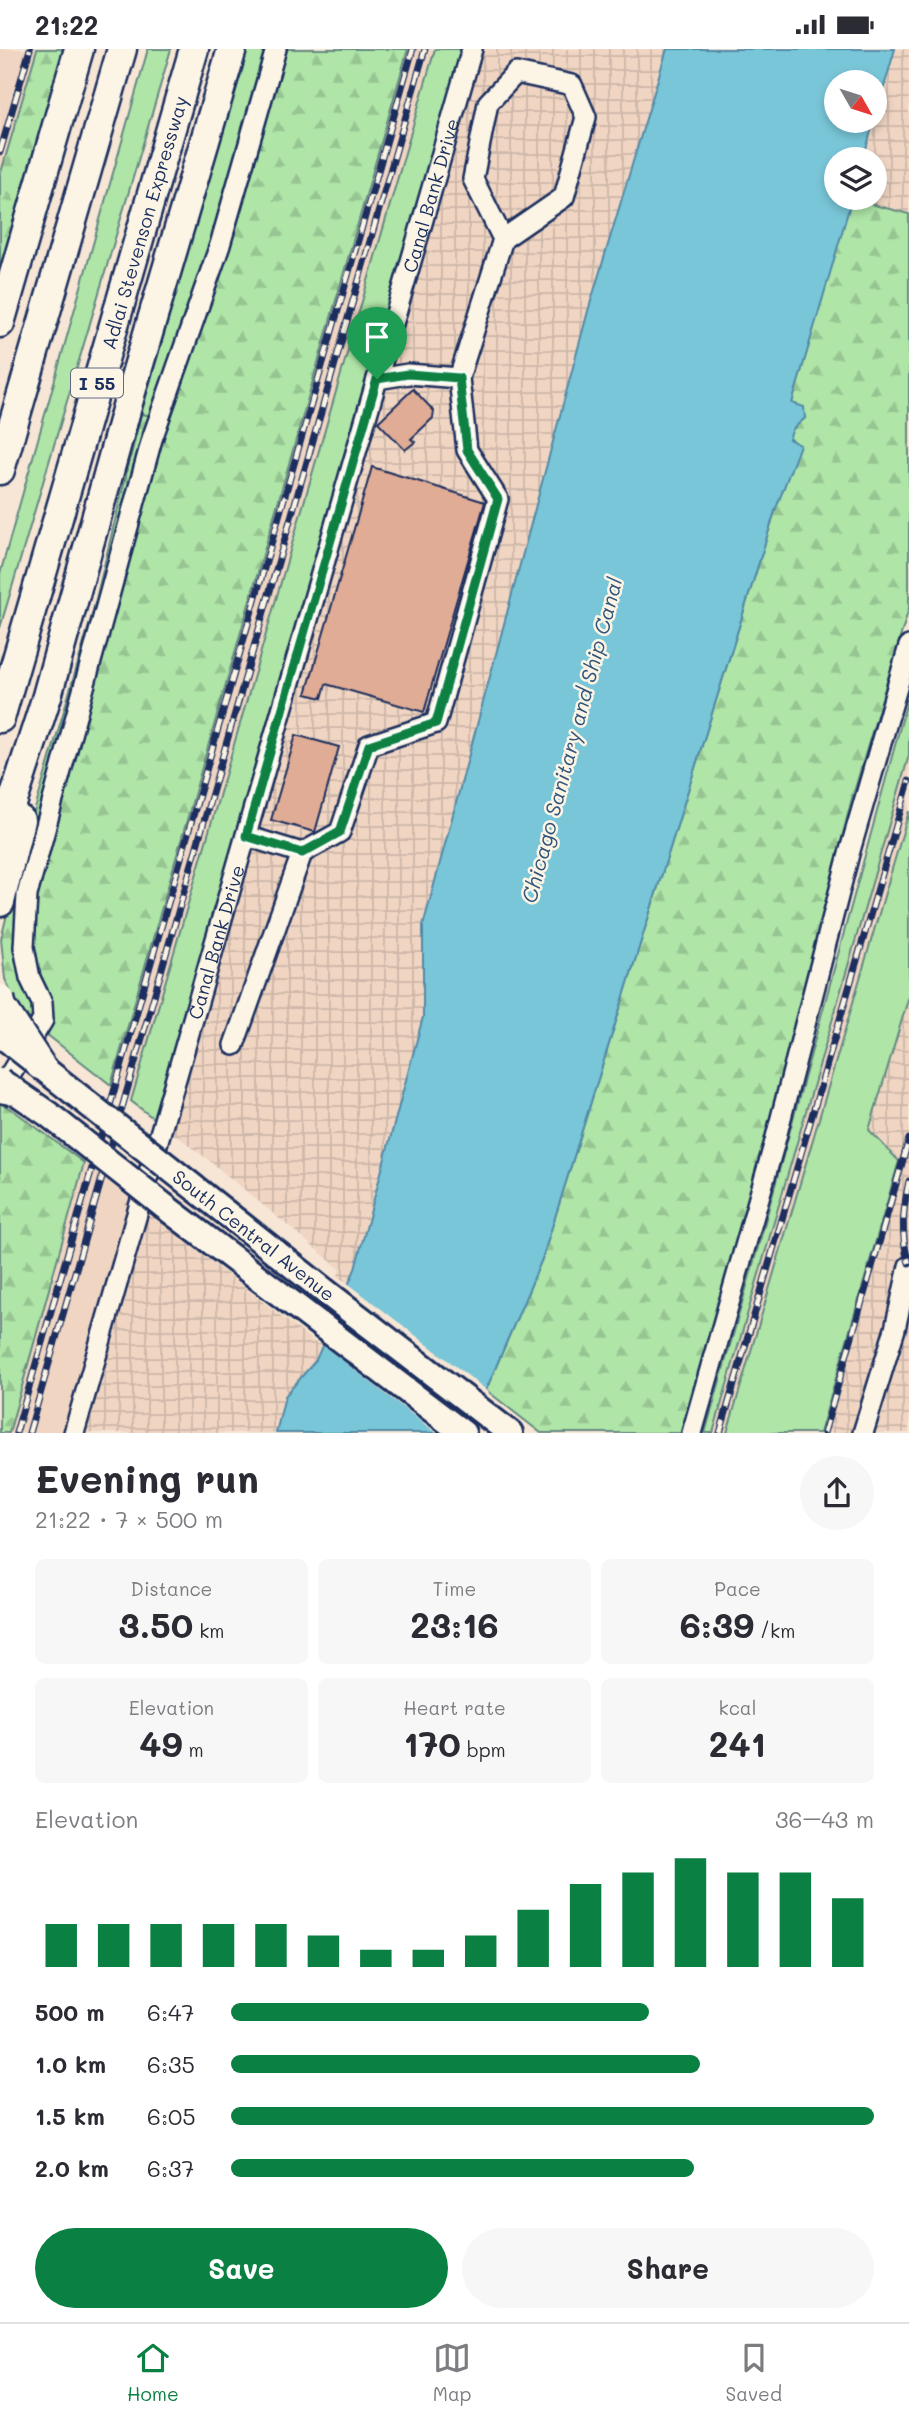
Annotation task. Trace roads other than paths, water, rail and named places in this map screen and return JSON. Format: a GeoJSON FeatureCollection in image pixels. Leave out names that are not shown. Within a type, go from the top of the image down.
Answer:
{"type":"FeatureCollection","features":[{"type":"Feature","properties":{"kind":"highway"},"geometry":{"type":"LineString","coordinates":[[0,323],[79,49]]}},
{"type":"Feature","properties":{"kind":"highway"},"geometry":{"type":"LineString","coordinates":[[0,470],[122,49]]}},
{"type":"Feature","properties":{"kind":"highway","name":"Adlai Stevenson Expressway"},"geometry":{"type":"LineString","coordinates":[[0,718],[194,49]]}},
{"type":"Feature","properties":{"kind":"highway"},"geometry":{"type":"LineString","coordinates":[[0,902],[6,848],[47,696],[134,381],[232,49]]}},
{"type":"Feature","properties":{"kind":"highway"},"geometry":{"type":"LineString","coordinates":[[0,999],[2,1007],[40,1065]]}},
{"type":"Feature","properties":{"kind":"main road","name":"South Central Avenue"},"geometry":{"type":"LineString","coordinates":[[0,1034],[326,1292],[510,1433]]}},
{"type":"Feature","properties":{"kind":"main road","name":"South Central Avenue"},"geometry":{"type":"LineString","coordinates":[[3,1088],[58,1123],[463,1433]]}},
{"type":"Feature","properties":{"kind":"lane"},"geometry":{"type":"LineString","coordinates":[[3,1088],[43,1020],[42,1003],[30,978],[24,947],[27,895],[152,439],[220,245],[276,49]]}},
{"type":"Feature","properties":{"kind":"lane","name":"Canal Bank Drive"},"geometry":{"type":"LineString","coordinates":[[74,1433],[472,49]]}},
{"type":"Feature","properties":{"kind":"lane"},"geometry":{"type":"LineString","coordinates":[[233,1045],[302,853],[340,832],[369,745],[436,723],[498,499],[467,450],[459,378],[503,239],[564,197],[586,117],[572,85],[516,73],[488,103],[473,179],[503,239]]}},
{"type":"Feature","properties":{"kind":"lane"},"geometry":{"type":"LineString","coordinates":[[377,379],[408,374],[459,378]]}},
{"type":"Feature","properties":{"kind":"lane"},"geometry":{"type":"LineString","coordinates":[[692,1433],[771,1158],[849,854],[909,646]]}},
{"type":"Feature","properties":{"kind":"lane"},"geometry":{"type":"LineString","coordinates":[[246,836],[302,853]]}},
{"type":"Feature","properties":{"kind":"lane"},"geometry":{"type":"LineString","coordinates":[[863,1433],[902,1334],[909,1266]]}},
{"type":"Feature","properties":{"kind":"water","name":"Chicago Sanitary and Ship Canal"},"geometry":{"type":"Polygon","coordinates":[[[667,49],[895,49],[887,77],[887,70],[824,70],[824,133],[871,133],[866,147],[824,147],[824,210],[848,210],[792,403],[804,407],[805,418],[793,429],[789,439],[800,445],[775,511],[542,1259],[486,1390],[474,1433],[276,1433],[285,1396],[316,1360],[355,1269],[423,1017],[423,926],[588,311],[667,49]]]}},
{"type":"Feature","properties":{"kind":"railway"},"geometry":{"type":"LineString","coordinates":[[0,152],[30,49]]}},
{"type":"Feature","properties":{"kind":"railway"},"geometry":{"type":"LineString","coordinates":[[16,1433],[413,49]]}},
{"type":"Feature","properties":{"kind":"railway"},"geometry":{"type":"LineString","coordinates":[[29,1433],[425,49]]}},
{"type":"Feature","properties":{"kind":"railway"},"geometry":{"type":"LineString","coordinates":[[720,1433],[909,781]]}},
{"type":"Feature","properties":{"kind":"railway"},"geometry":{"type":"LineString","coordinates":[[824,1433],[909,1139]]}},
{"type":"Feature","properties":{"kind":"railway"},"geometry":{"type":"LineString","coordinates":[[909,1181],[903,1222],[909,1263]]}}]}
